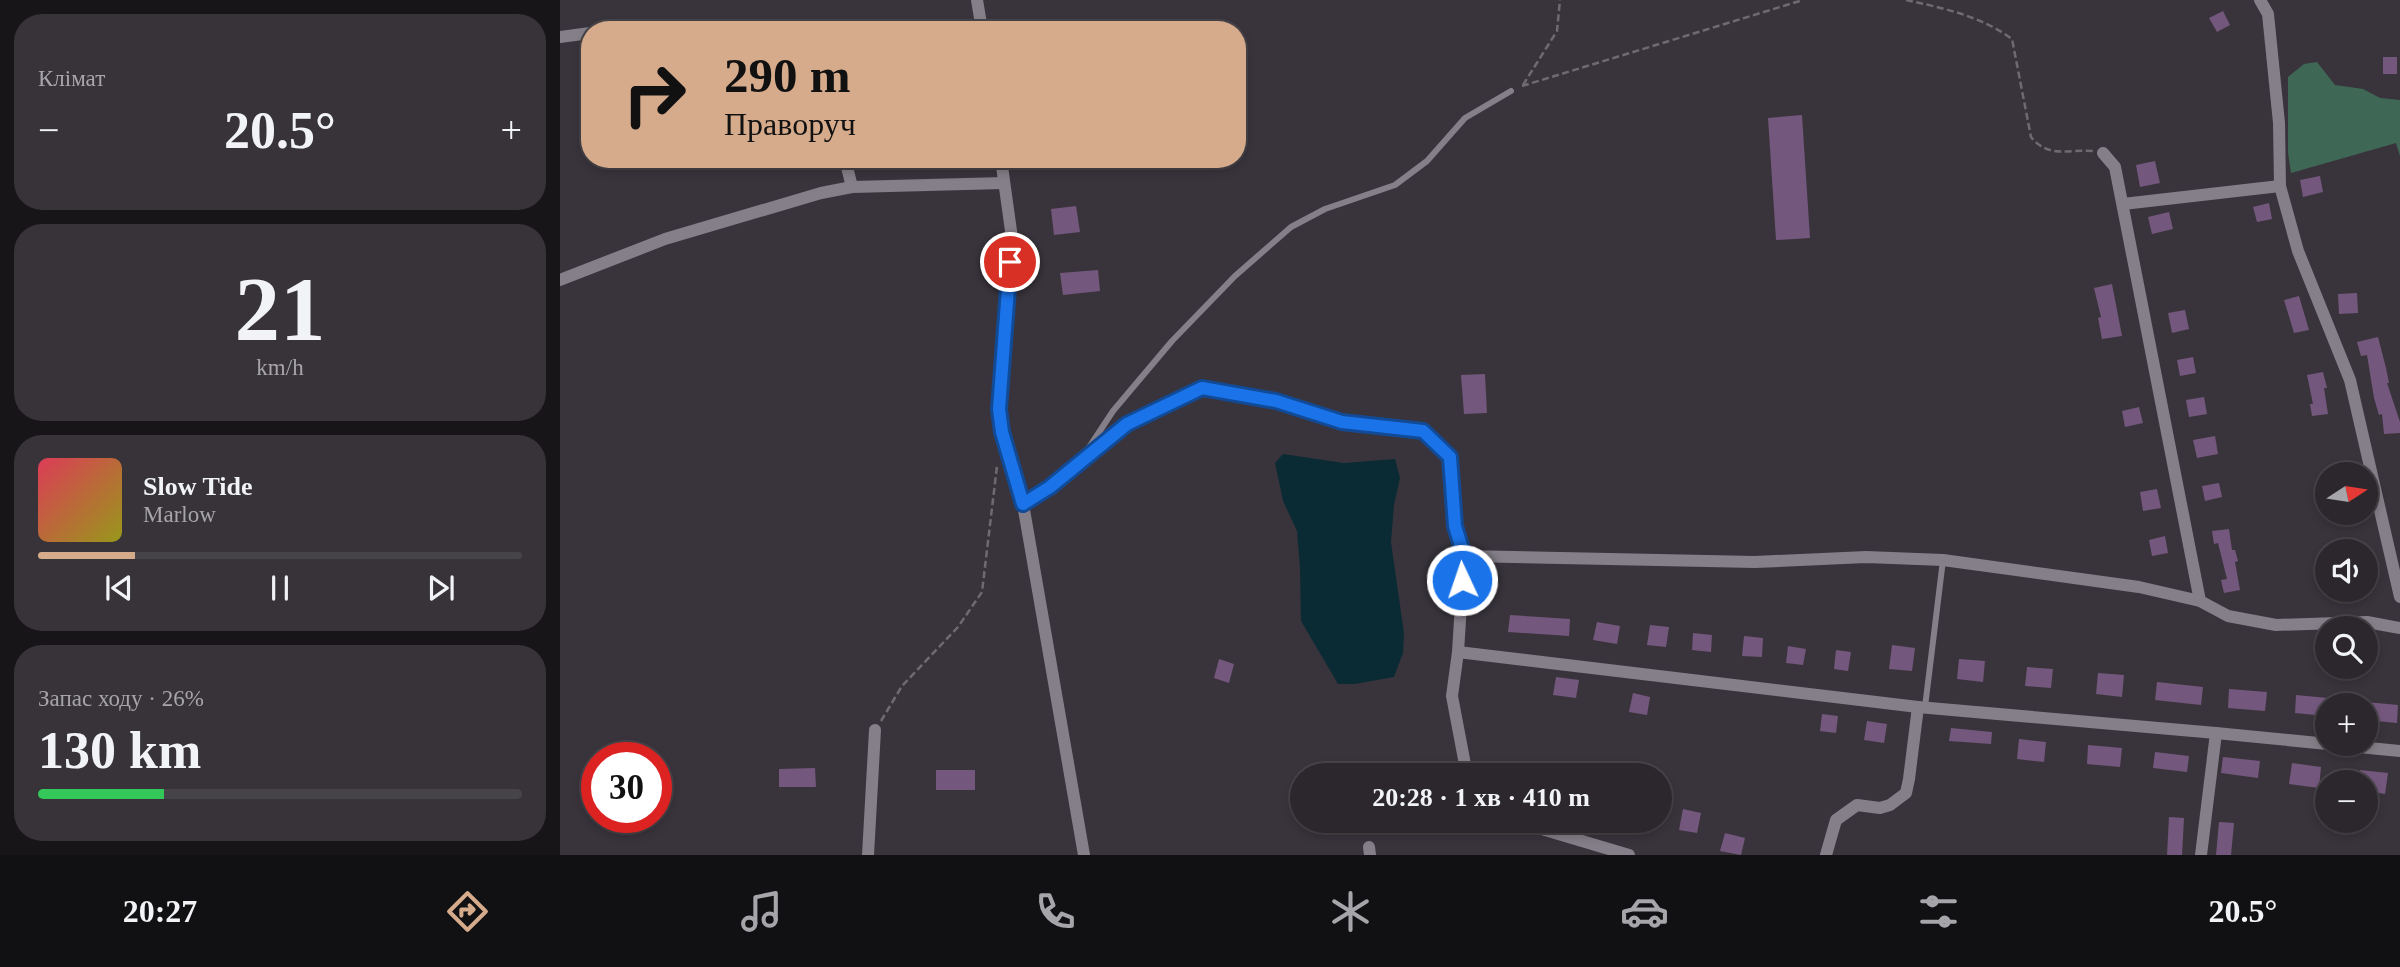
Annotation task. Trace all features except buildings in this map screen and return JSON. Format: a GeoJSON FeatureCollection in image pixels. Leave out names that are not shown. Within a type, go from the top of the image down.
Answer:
{"type":"FeatureCollection","features":[{"type":"Feature","properties":{"kind":"street"},"geometry":{"type":"LineString","coordinates":[[977,0],[980,21]]}},
{"type":"Feature","properties":{"kind":"street"},"geometry":{"type":"LineString","coordinates":[[2260,0],[2268,14],[2279,123],[2280,186],[2298,251],[2350,380],[2400,597]]}},
{"type":"Feature","properties":{"kind":"street"},"geometry":{"type":"LineString","coordinates":[[560,37],[581,34]]}},
{"type":"Feature","properties":{"kind":"street"},"geometry":{"type":"LineString","coordinates":[[2103,153],[2115,167],[2200,601]]}},
{"type":"Feature","properties":{"kind":"street"},"geometry":{"type":"LineString","coordinates":[[847,168],[852,187]]}},
{"type":"Feature","properties":{"kind":"street"},"geometry":{"type":"LineString","coordinates":[[1002,168],[1013,238],[999,409],[1002,432],[1023,504],[1084,855]]}},
{"type":"Feature","properties":{"kind":"street"},"geometry":{"type":"LineString","coordinates":[[560,279],[665,239],[821,193],[852,187],[1004,183]]}},
{"type":"Feature","properties":{"kind":"street"},"geometry":{"type":"LineString","coordinates":[[2123,204],[2280,186]]}},
{"type":"Feature","properties":{"kind":"street"},"geometry":{"type":"LineString","coordinates":[[1023,504],[1050,487],[1127,424],[1202,388],[1276,401],[1342,422],[1423,431],[1450,457],[1455,526],[1464,556],[1458,652],[1452,696],[1465,763]]}},
{"type":"Feature","properties":{"kind":"street"},"geometry":{"type":"LineString","coordinates":[[1464,556],[1755,562],[1866,557],[1943,560],[2139,587],[2200,601],[2228,616],[2276,625],[2367,622],[2400,628]]}},
{"type":"Feature","properties":{"kind":"street"},"geometry":{"type":"LineString","coordinates":[[1458,652],[1921,707],[2400,751]]}},
{"type":"Feature","properties":{"kind":"street"},"geometry":{"type":"LineString","coordinates":[[1826,855],[1836,820],[1857,805],[1880,808],[1890,805],[1906,793],[1921,707]]}},
{"type":"Feature","properties":{"kind":"street"},"geometry":{"type":"LineString","coordinates":[[868,855],[875,730]]}},
{"type":"Feature","properties":{"kind":"street"},"geometry":{"type":"LineString","coordinates":[[2201,855],[2216,733]]}},
{"type":"Feature","properties":{"kind":"street"},"geometry":{"type":"LineString","coordinates":[[1555,833],[1629,855]]}},
{"type":"Feature","properties":{"kind":"lane"},"geometry":{"type":"LineString","coordinates":[[1079,463],[1113,411],[1172,341],[1235,276],[1291,227],[1325,209],[1395,185],[1427,161],[1465,118],[1511,90]]}},
{"type":"Feature","properties":{"kind":"lane"},"geometry":{"type":"LineString","coordinates":[[1921,707],[1943,560]]}},
{"type":"Feature","properties":{"kind":"path"},"geometry":{"type":"LineString","coordinates":[[1560,0],[1556,31],[1522,86],[1803,0]]}},
{"type":"Feature","properties":{"kind":"path"},"geometry":{"type":"LineString","coordinates":[[1906,0],[1945,8],[1994,26],[2012,38],[2031,137],[2040,148],[2055,152],[2090,150],[2103,153]]}},
{"type":"Feature","properties":{"kind":"path"},"geometry":{"type":"LineString","coordinates":[[875,730],[902,686],[958,627],[982,592],[998,460]]}},
{"type":"Feature","properties":{"kind":"green space"},"geometry":{"type":"Polygon","coordinates":[[[2317,62],[2335,85],[2363,89],[2380,98],[2400,100],[2400,156],[2396,143],[2291,173],[2288,153],[2288,77],[2304,64],[2317,62]]]}},
{"type":"Feature","properties":{"kind":"water"},"geometry":{"type":"Polygon","coordinates":[[[1283,454],[1344,463],[1395,459],[1400,478],[1394,505],[1391,542],[1404,633],[1403,653],[1394,677],[1355,684],[1338,684],[1301,621],[1297,531],[1283,501],[1275,463],[1283,454]]]}},
{"type":"Feature","properties":{"kind":"route"},"geometry":{"type":"LineString","coordinates":[[1010,262],[999,409],[1002,432],[1023,504],[1050,487],[1127,424],[1202,388],[1276,401],[1342,422],[1423,431],[1450,457],[1455,526],[1464,556],[1462,580]]}}]}
